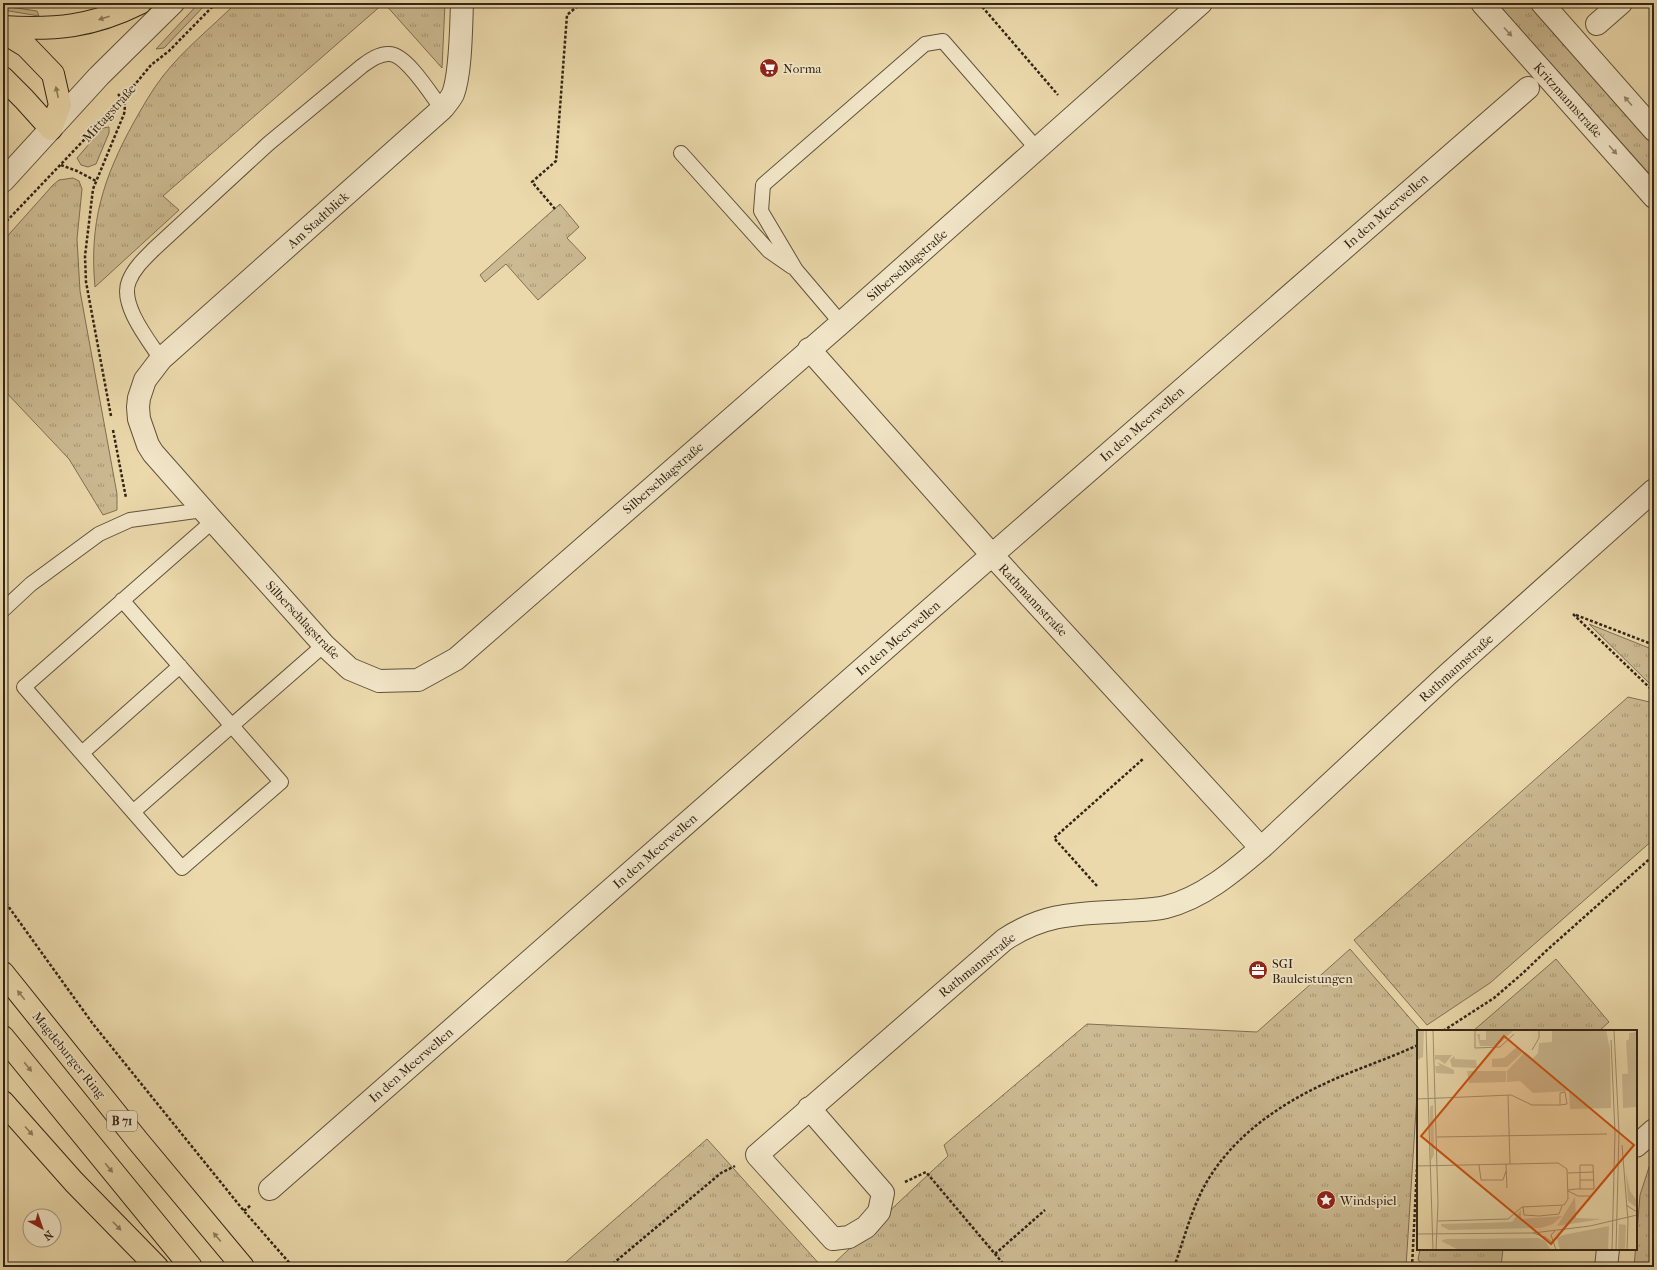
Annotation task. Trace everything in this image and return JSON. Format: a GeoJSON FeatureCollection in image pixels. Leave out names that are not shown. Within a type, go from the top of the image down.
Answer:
{"type":"FeatureCollection","features":[{"type":"Feature","properties":{"kind":"highway"},"geometry":{"type":"LineString","coordinates":[[3,27],[39,28],[79,24],[110,16],[140,3]]}},
{"type":"Feature","properties":{"kind":"highway"},"geometry":{"type":"LineString","coordinates":[[3,32],[26,46],[53,74],[60,105],[51,130],[3,78]]}},
{"type":"Feature","properties":{"kind":"highway","name":"Magdeburger Ring"},"geometry":{"type":"LineString","coordinates":[[3,972],[138,1141],[243,1267]]}},
{"type":"Feature","properties":{"kind":"highway"},"geometry":{"type":"LineString","coordinates":[[3,1037],[191,1267]]}},
{"type":"Feature","properties":{"kind":"highway"},"geometry":{"type":"LineString","coordinates":[[3,1102],[74,1182],[157,1267]]}},
{"type":"Feature","properties":{"kind":"street"},"geometry":{"type":"LineString","coordinates":[[3,181],[99,76],[173,3]]}},
{"type":"Feature","properties":{"kind":"street","name":"Am Stadtblick"},"geometry":{"type":"LineString","coordinates":[[139,419],[138,407],[142,388],[148,376],[161,359],[442,109],[449,101],[456,84],[462,3]]}},
{"type":"Feature","properties":{"kind":"street","name":"Silberschlagstraße"},"geometry":{"type":"LineString","coordinates":[[139,419],[145,437],[153,453],[324,645],[350,669],[379,681],[418,680],[456,659],[841,323],[1201,3]]}},
{"type":"Feature","properties":{"kind":"street","name":"Kritzmannstraße"},"geometry":{"type":"LineString","coordinates":[[1482,3],[1654,197]]}},
{"type":"Feature","properties":{"kind":"street"},"geometry":{"type":"LineString","coordinates":[[1542,3],[1654,130]]}},
{"type":"Feature","properties":{"kind":"street"},"geometry":{"type":"LineString","coordinates":[[1597,24],[1621,3]]}},
{"type":"Feature","properties":{"kind":"street","name":"In den Meerwellen"},"geometry":{"type":"LineString","coordinates":[[270,1189],[992,555],[1528,88]]}},
{"type":"Feature","properties":{"kind":"street","name":"Rathmannstraße"},"geometry":{"type":"LineString","coordinates":[[809,350],[992,555],[1261,848]]}},
{"type":"Feature","properties":{"kind":"street","name":"Rathmannstraße"},"geometry":{"type":"LineString","coordinates":[[757,1155],[809,1108],[1004,940],[1022,929],[1038,921],[1075,914],[1154,909],[1176,904],[1192,897],[1217,882],[1261,848],[1447,675],[1654,490]]}},
{"type":"Feature","properties":{"kind":"street"},"geometry":{"type":"LineString","coordinates":[[757,1155],[834,1239],[849,1237],[866,1227],[879,1212],[883,1193],[809,1108]]}},
{"type":"Feature","properties":{"kind":"street"},"geometry":{"type":"LineString","coordinates":[[1637,1145],[1654,1130]]}},
{"type":"Feature","properties":{"kind":"street"},"geometry":{"type":"LineString","coordinates":[[1606,1267],[1608,1250]]}},
{"type":"Feature","properties":{"kind":"lane"},"geometry":{"type":"LineString","coordinates":[[841,323],[796,270],[761,211],[763,185],[925,44],[943,41],[1037,149]]}},
{"type":"Feature","properties":{"kind":"lane"},"geometry":{"type":"LineString","coordinates":[[161,359],[137,323],[127,289],[129,281],[138,266],[154,248],[268,144],[362,66],[376,57],[386,54],[395,55],[404,61],[442,109]]}},
{"type":"Feature","properties":{"kind":"lane"},"geometry":{"type":"LineString","coordinates":[[681,153],[769,251],[796,270]]}},
{"type":"Feature","properties":{"kind":"lane"},"geometry":{"type":"LineString","coordinates":[[3,610],[31,584],[99,534],[130,520],[208,515]]}},
{"type":"Feature","properties":{"kind":"lane"},"geometry":{"type":"LineString","coordinates":[[122,600],[281,782],[182,868],[24,687],[122,600],[208,515]]}},
{"type":"Feature","properties":{"kind":"lane"},"geometry":{"type":"LineString","coordinates":[[133,812],[324,645]]}},
{"type":"Feature","properties":{"kind":"lane"},"geometry":{"type":"LineString","coordinates":[[82,753],[180,666]]}},
{"type":"Feature","properties":{"kind":"path","name":"Mittagstraße"},"geometry":{"type":"LineString","coordinates":[[3,225],[123,100],[151,65],[168,52],[216,3]]}},
{"type":"Feature","properties":{"kind":"path"},"geometry":{"type":"LineString","coordinates":[[555,209],[532,182],[556,161],[567,15],[581,3]]}},
{"type":"Feature","properties":{"kind":"path"},"geometry":{"type":"LineString","coordinates":[[979,3],[1076,115]]}},
{"type":"Feature","properties":{"kind":"path"},"geometry":{"type":"LineString","coordinates":[[111,419],[88,294],[85,256],[89,212],[93,189],[124,114],[126,108],[123,100]]}},
{"type":"Feature","properties":{"kind":"path"},"geometry":{"type":"LineString","coordinates":[[61,165],[77,171],[96,182]]}},
{"type":"Feature","properties":{"kind":"path"},"geometry":{"type":"LineString","coordinates":[[113,427],[130,520]]}},
{"type":"Feature","properties":{"kind":"path"},"geometry":{"type":"LineString","coordinates":[[1654,645],[1573,614],[1654,692]]}},
{"type":"Feature","properties":{"kind":"path"},"geometry":{"type":"LineString","coordinates":[[1102,912],[1097,886],[1054,838],[1162,741]]}},
{"type":"Feature","properties":{"kind":"path"},"geometry":{"type":"LineString","coordinates":[[1445,1030],[1494,998],[1654,855]]}},
{"type":"Feature","properties":{"kind":"path"},"geometry":{"type":"LineString","coordinates":[[3,899],[93,1024],[244,1211],[293,1267]]}},
{"type":"Feature","properties":{"kind":"path"},"geometry":{"type":"LineString","coordinates":[[1174,1267],[1196,1203],[1204,1186],[1223,1158],[1241,1138],[1276,1111],[1325,1083],[1387,1059],[1417,1045]]}},
{"type":"Feature","properties":{"kind":"path"},"geometry":{"type":"LineString","coordinates":[[609,1267],[721,1173],[757,1155]]}},
{"type":"Feature","properties":{"kind":"path"},"geometry":{"type":"LineString","coordinates":[[1412,1267],[1417,1168]]}},
{"type":"Feature","properties":{"kind":"path"},"geometry":{"type":"LineString","coordinates":[[883,1193],[926,1172],[1006,1267]]}},
{"type":"Feature","properties":{"kind":"path"},"geometry":{"type":"LineString","coordinates":[[995,1254],[1045,1210]]}},
{"type":"Feature","properties":{"kind":"green space"},"geometry":{"type":"Polygon","coordinates":[[[199,3],[207,3],[164,48],[156,49],[199,3]]]}},
{"type":"Feature","properties":{"kind":"green space"},"geometry":{"type":"Polygon","coordinates":[[[236,3],[384,3],[163,196],[179,210],[95,287],[94,242],[97,221],[106,182],[123,143],[144,104],[171,66],[236,3]]]}},
{"type":"Feature","properties":{"kind":"green space"},"geometry":{"type":"Polygon","coordinates":[[[384,3],[445,3],[442,68],[384,3]]]}},
{"type":"Feature","properties":{"kind":"green space"},"geometry":{"type":"Polygon","coordinates":[[[1497,3],[1535,3],[1654,139],[1654,179],[1497,3]]]}},
{"type":"Feature","properties":{"kind":"green space"},"geometry":{"type":"Polygon","coordinates":[[[3,6],[37,11],[39,16],[3,10],[3,6]]]}},
{"type":"Feature","properties":{"kind":"green space"},"geometry":{"type":"Polygon","coordinates":[[[109,127],[109,133],[96,164],[88,167],[81,165],[77,158],[103,128],[109,127]]]}},
{"type":"Feature","properties":{"kind":"green space"},"geometry":{"type":"Polygon","coordinates":[[[73,178],[79,181],[82,189],[77,239],[80,291],[117,494],[117,510],[103,515],[69,459],[3,389],[3,241],[53,185],[59,180],[73,178]]]}},
{"type":"Feature","properties":{"kind":"green space"},"geometry":{"type":"Polygon","coordinates":[[[560,204],[579,227],[567,238],[586,258],[538,300],[506,264],[485,282],[480,275],[560,204]]]}},
{"type":"Feature","properties":{"kind":"green space"},"geometry":{"type":"Polygon","coordinates":[[[1589,624],[1654,650],[1654,679],[1649,683],[1589,624]]]}},
{"type":"Feature","properties":{"kind":"green space"},"geometry":{"type":"Polygon","coordinates":[[[1628,697],[1654,703],[1654,839],[1490,983],[1427,1025],[1354,940],[1628,697]]]}},
{"type":"Feature","properties":{"kind":"green space"},"geometry":{"type":"Polygon","coordinates":[[[1350,949],[1420,1030],[1417,1030],[1417,1095],[1406,1267],[830,1267],[948,1156],[944,1145],[1087,1024],[1257,1032],[1350,949]]]}},
{"type":"Feature","properties":{"kind":"green space"},"geometry":{"type":"Polygon","coordinates":[[[1556,959],[1609,1022],[1600,1030],[1474,1030],[1556,959]]]}},
{"type":"Feature","properties":{"kind":"green space"},"geometry":{"type":"Polygon","coordinates":[[[707,1139],[822,1267],[560,1267],[707,1139]]]}},
{"type":"Feature","properties":{"kind":"green space"},"geometry":{"type":"Polygon","coordinates":[[[1654,1156],[1654,1267],[1634,1267],[1635,1250],[1637,1250],[1640,1195],[1652,1158],[1654,1156]]]}},
{"type":"Feature","properties":{"kind":"green space"},"geometry":{"type":"Polygon","coordinates":[[[1420,1250],[1503,1250],[1501,1267],[1428,1267],[1418,1260],[1420,1250]]]}},
{"type":"Feature","properties":{"kind":"place","name":"Norma"},"geometry":{"type":"Point","coordinates":[769,68]}},
{"type":"Feature","properties":{"kind":"place","name":"SGI Bauleistungen"},"geometry":{"type":"Point","coordinates":[1258,970]}},
{"type":"Feature","properties":{"kind":"place","name":"Windspiel"},"geometry":{"type":"Point","coordinates":[1326,1200]}}]}
